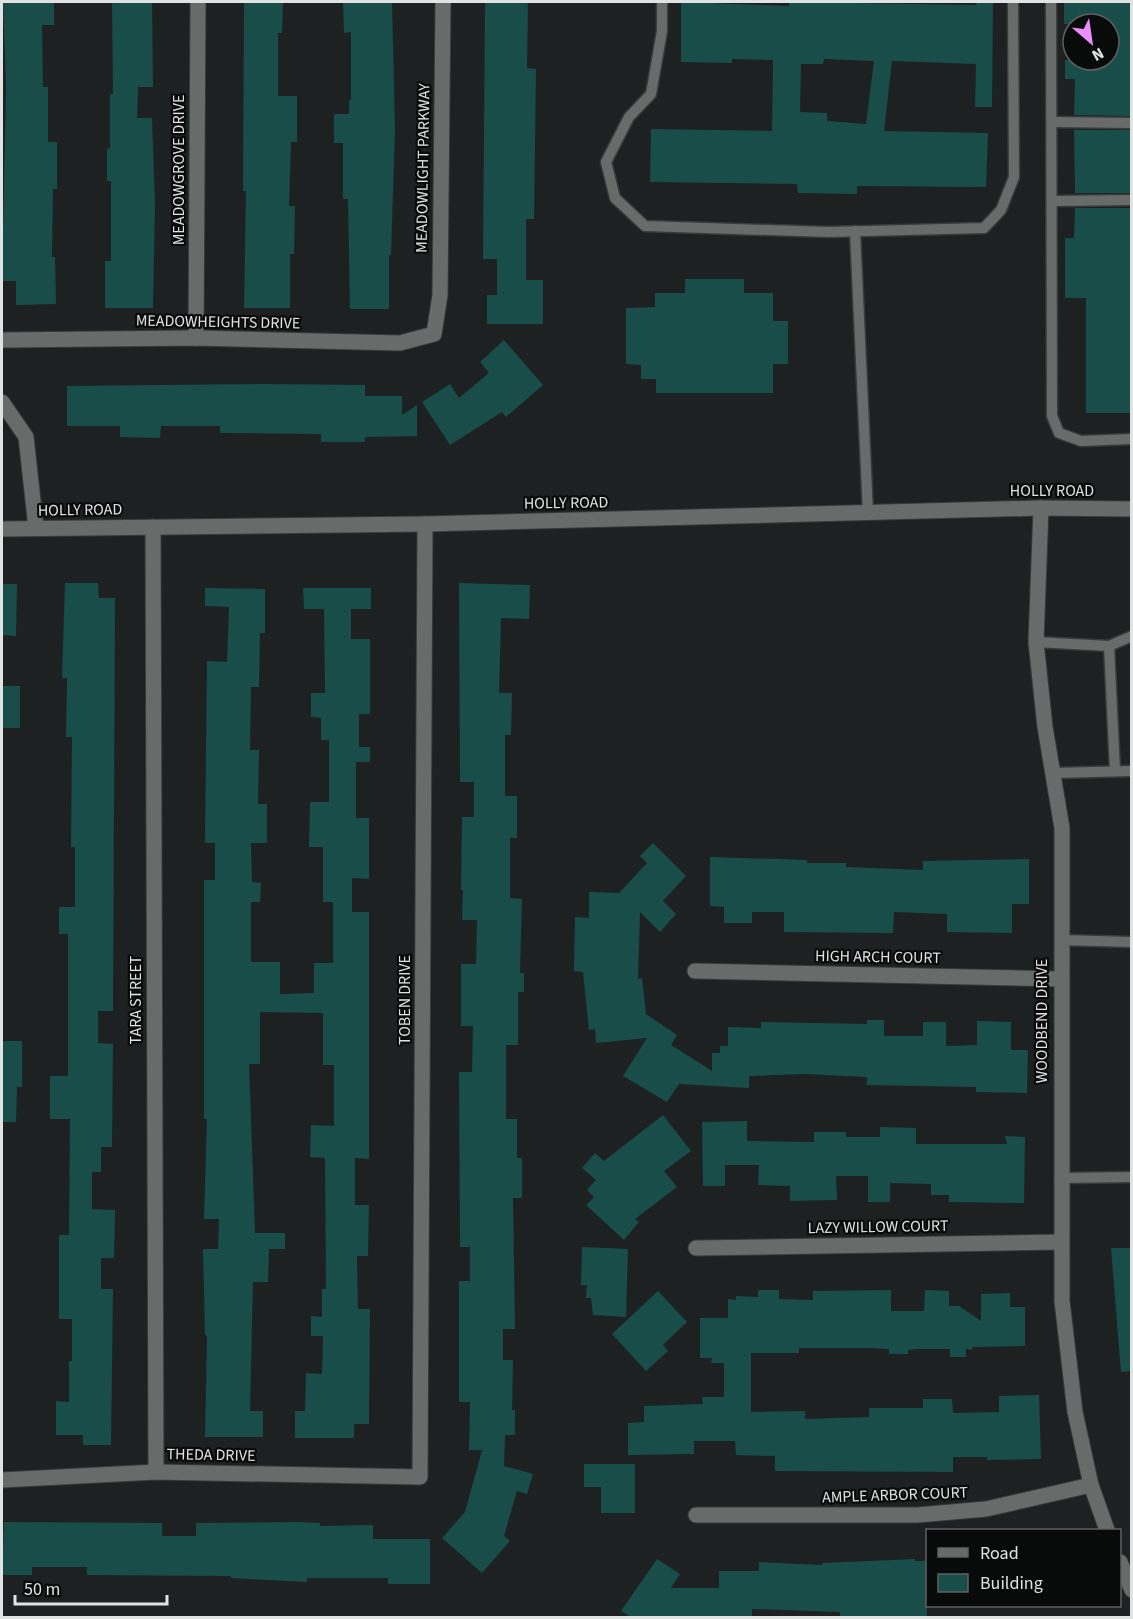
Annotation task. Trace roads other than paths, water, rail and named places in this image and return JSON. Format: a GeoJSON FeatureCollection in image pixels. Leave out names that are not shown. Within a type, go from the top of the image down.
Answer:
{"type":"FeatureCollection","features":[{"type":"Feature","properties":{"kind":"street","name":"MEADOWGROVE DRIVE"},"geometry":{"type":"LineString","coordinates":[[196,338],[198,2]]}},
{"type":"Feature","properties":{"kind":"street","name":"MEADOWLIGHT PARKWAY"},"geometry":{"type":"LineString","coordinates":[[434,334],[440,295],[443,2]]}},
{"type":"Feature","properties":{"kind":"street","name":"MEADOWHEIGHTS DRIVE"},"geometry":{"type":"LineString","coordinates":[[2,340],[196,338],[400,343],[434,334]]}},
{"type":"Feature","properties":{"kind":"street"},"geometry":{"type":"LineString","coordinates":[[2,402],[26,437],[36,528]]}},
{"type":"Feature","properties":{"kind":"street","name":"HOLLY ROAD"},"geometry":{"type":"LineString","coordinates":[[2,528],[425,524],[1041,508],[1131,509]]}},
{"type":"Feature","properties":{"kind":"street","name":"WOODBEND DRIVE"},"geometry":{"type":"LineString","coordinates":[[1041,508],[1036,642],[1040,693],[1062,828],[1060,1242],[1065,1352],[1075,1413],[1091,1485],[1107,1529]]}},
{"type":"Feature","properties":{"kind":"street","name":"TOBEN DRIVE"},"geometry":{"type":"LineString","coordinates":[[420,1476],[425,524]]}},
{"type":"Feature","properties":{"kind":"street","name":"TARA STREET"},"geometry":{"type":"LineString","coordinates":[[153,527],[156,1472]]}},
{"type":"Feature","properties":{"kind":"street","name":"HIGH ARCH COURT"},"geometry":{"type":"LineString","coordinates":[[695,971],[1060,979]]}},
{"type":"Feature","properties":{"kind":"street","name":"LAZY WILLOW COURT"},"geometry":{"type":"LineString","coordinates":[[696,1248],[1060,1242]]}},
{"type":"Feature","properties":{"kind":"street","name":"THEDA DRIVE"},"geometry":{"type":"LineString","coordinates":[[2,1480],[156,1472],[420,1476]]}},
{"type":"Feature","properties":{"kind":"street","name":"AMPLE ARBOR COURT"},"geometry":{"type":"LineString","coordinates":[[696,1515],[917,1515],[986,1509],[1091,1485]]}},
{"type":"Feature","properties":{"kind":"street"},"geometry":{"type":"LineString","coordinates":[[1121,1567],[1131,1590]]}},
{"type":"Feature","properties":{"kind":"lane"},"geometry":{"type":"LineString","coordinates":[[662,2],[662,31],[651,94],[629,117],[606,162],[615,198],[645,226],[855,231],[984,228],[1001,210],[1014,177],[1013,2]]}},
{"type":"Feature","properties":{"kind":"lane"},"geometry":{"type":"LineString","coordinates":[[1052,2],[1052,416],[1059,433],[1081,441],[1131,440]]}},
{"type":"Feature","properties":{"kind":"lane"},"geometry":{"type":"LineString","coordinates":[[1052,122],[1131,123]]}},
{"type":"Feature","properties":{"kind":"lane"},"geometry":{"type":"LineString","coordinates":[[1052,201],[1131,200]]}},
{"type":"Feature","properties":{"kind":"lane"},"geometry":{"type":"LineString","coordinates":[[855,231],[868,513]]}},
{"type":"Feature","properties":{"kind":"lane"},"geometry":{"type":"LineString","coordinates":[[1036,642],[1109,646],[1131,636]]}},
{"type":"Feature","properties":{"kind":"lane"},"geometry":{"type":"LineString","coordinates":[[1109,646],[1115,771]]}},
{"type":"Feature","properties":{"kind":"lane"},"geometry":{"type":"LineString","coordinates":[[1054,772],[1131,771]]}},
{"type":"Feature","properties":{"kind":"lane"},"geometry":{"type":"LineString","coordinates":[[1060,939],[1131,942]]}},
{"type":"Feature","properties":{"kind":"lane"},"geometry":{"type":"LineString","coordinates":[[1060,1178],[1131,1177]]}}]}
